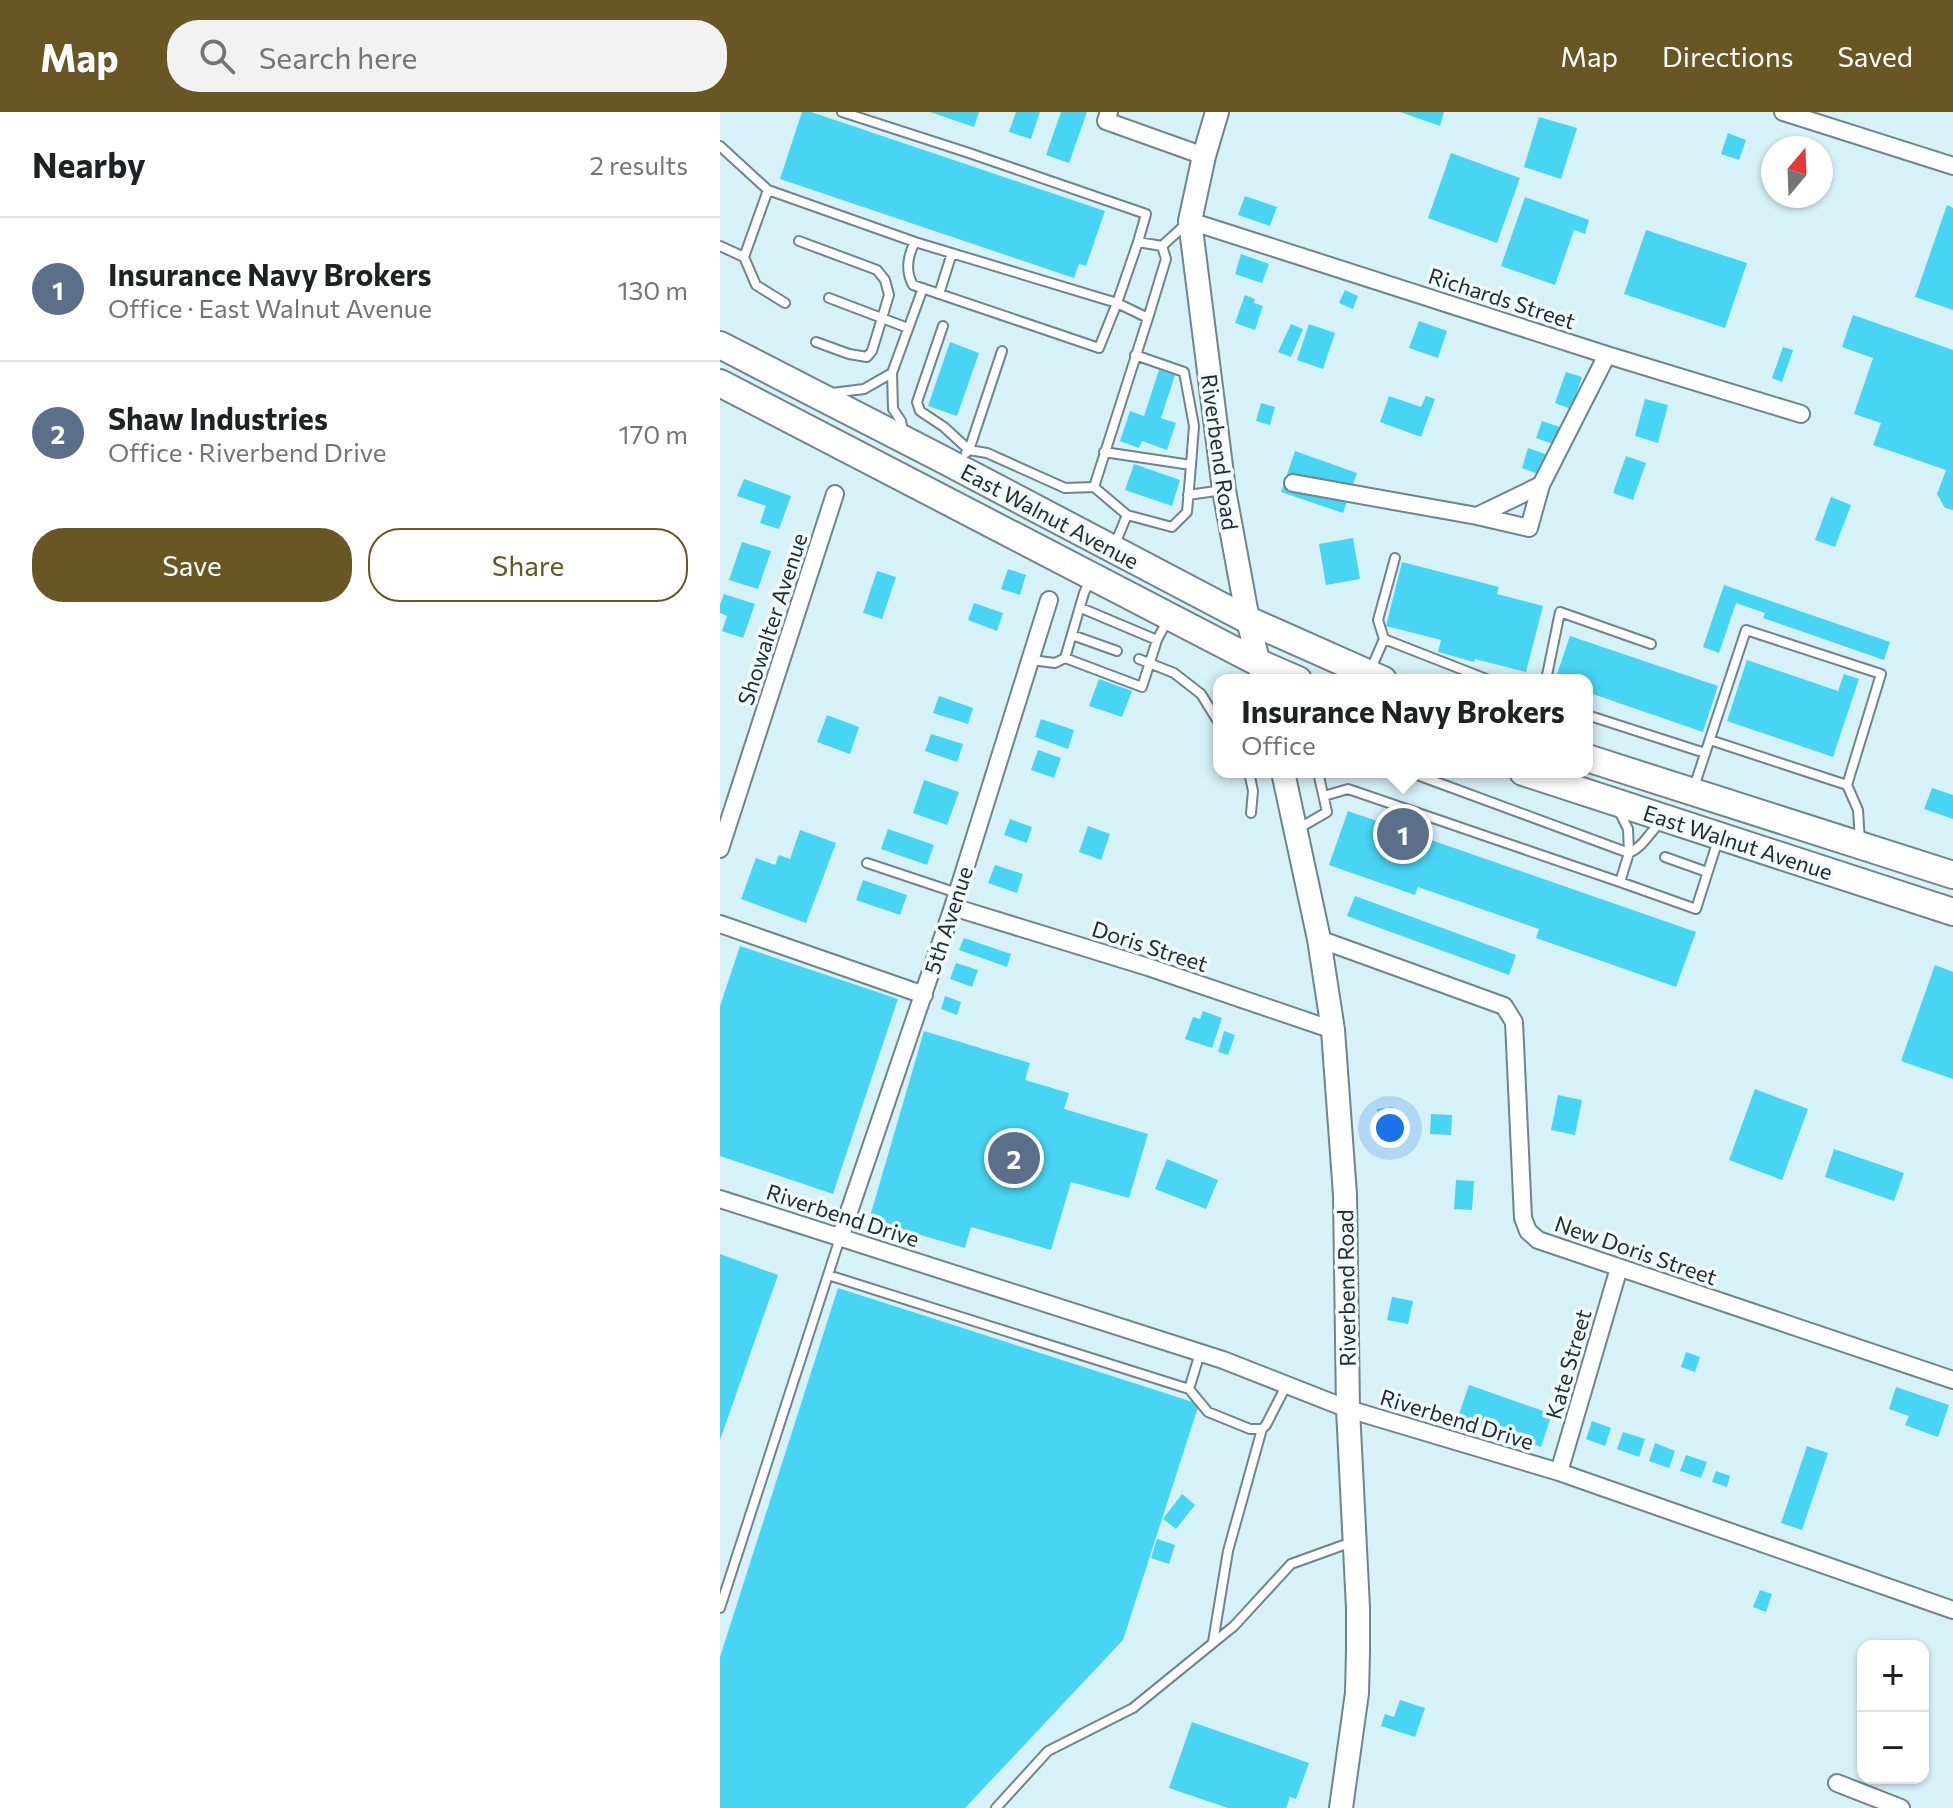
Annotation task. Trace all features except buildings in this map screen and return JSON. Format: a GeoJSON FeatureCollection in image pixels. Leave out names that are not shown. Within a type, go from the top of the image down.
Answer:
{"type":"FeatureCollection","features":[{"type":"Feature","properties":{"kind":"main road","name":"East Walnut Avenue"},"geometry":{"type":"LineString","coordinates":[[720,345],[905,440],[962,458],[1113,549],[1248,620],[1369,674]]}},
{"type":"Feature","properties":{"kind":"main road","name":"East Walnut Avenue"},"geometry":{"type":"LineString","coordinates":[[720,383],[1169,616],[1261,671]]}},
{"type":"Feature","properties":{"kind":"main road","name":"East Walnut Avenue"},"geometry":{"type":"LineString","coordinates":[[1593,760],[1953,875]]}},
{"type":"Feature","properties":{"kind":"main road","name":"East Walnut Avenue"},"geometry":{"type":"LineString","coordinates":[[1541,778],[1953,912]]}},
{"type":"Feature","properties":{"kind":"street"},"geometry":{"type":"LineString","coordinates":[[1109,112],[1106,121],[1204,156]]}},
{"type":"Feature","properties":{"kind":"street"},"geometry":{"type":"LineString","coordinates":[[1190,221],[1217,112]]}},
{"type":"Feature","properties":{"kind":"street"},"geometry":{"type":"LineString","coordinates":[[1783,112],[1822,118],[1953,166]]}},
{"type":"Feature","properties":{"kind":"street","name":"Richards Street"},"geometry":{"type":"LineString","coordinates":[[1190,221],[1801,414]]}},
{"type":"Feature","properties":{"kind":"street","name":"Riverbend Road"},"geometry":{"type":"LineString","coordinates":[[1190,221],[1204,423],[1224,490],[1248,620],[1261,671]]}},
{"type":"Feature","properties":{"kind":"street"},"geometry":{"type":"LineString","coordinates":[[1529,528],[1541,485],[1607,355]]}},
{"type":"Feature","properties":{"kind":"street"},"geometry":{"type":"LineString","coordinates":[[1293,483],[1529,528]]}},
{"type":"Feature","properties":{"kind":"street"},"geometry":{"type":"LineString","coordinates":[[1477,516],[1541,485]]}},
{"type":"Feature","properties":{"kind":"street","name":"Showalter Avenue"},"geometry":{"type":"LineString","coordinates":[[720,849],[835,494]]}},
{"type":"Feature","properties":{"kind":"street"},"geometry":{"type":"LineString","coordinates":[[1513,499],[1529,528]]}},
{"type":"Feature","properties":{"kind":"street","name":"5th Avenue"},"geometry":{"type":"LineString","coordinates":[[840,1238],[924,995],[1049,600]]}},
{"type":"Feature","properties":{"kind":"street","name":"Riverbend Road"},"geometry":{"type":"LineString","coordinates":[[1284,778],[1319,939],[1333,1030],[1345,1195],[1348,1409],[1358,1622],[1357,1693],[1341,1808]]}},
{"type":"Feature","properties":{"kind":"street","name":"Doris Street"},"geometry":{"type":"LineString","coordinates":[[955,900],[1333,1030]]}},
{"type":"Feature","properties":{"kind":"street"},"geometry":{"type":"LineString","coordinates":[[720,924],[924,995]]}},
{"type":"Feature","properties":{"kind":"street","name":"New Doris Street"},"geometry":{"type":"LineString","coordinates":[[1319,939],[1504,1006],[1514,1022],[1523,1218],[1528,1231],[1538,1240],[1953,1380]]}},
{"type":"Feature","properties":{"kind":"street","name":"Riverbend Drive"},"geometry":{"type":"LineString","coordinates":[[720,1199],[1200,1353],[1348,1409],[1559,1472],[1953,1610]]}},
{"type":"Feature","properties":{"kind":"street","name":"Kate Street"},"geometry":{"type":"LineString","coordinates":[[1559,1472],[1619,1268]]}},
{"type":"Feature","properties":{"kind":"street"},"geometry":{"type":"LineString","coordinates":[[1837,1783],[1901,1808]]}},
{"type":"Feature","properties":{"kind":"lane"},"geometry":{"type":"LineString","coordinates":[[842,112],[1146,214],[1099,348],[913,285],[908,276],[915,242]]}},
{"type":"Feature","properties":{"kind":"lane"},"geometry":{"type":"LineString","coordinates":[[720,146],[768,190],[915,242],[1117,303],[1148,318]]}},
{"type":"Feature","properties":{"kind":"lane"},"geometry":{"type":"LineString","coordinates":[[744,257],[768,190]]}},
{"type":"Feature","properties":{"kind":"lane"},"geometry":{"type":"LineString","coordinates":[[1162,246],[1190,221]]}},
{"type":"Feature","properties":{"kind":"lane"},"geometry":{"type":"LineString","coordinates":[[799,241],[877,270],[885,280],[889,295],[872,351],[867,357],[816,342]]}},
{"type":"Feature","properties":{"kind":"lane"},"geometry":{"type":"LineString","coordinates":[[1138,242],[1162,246]]}},
{"type":"Feature","properties":{"kind":"lane"},"geometry":{"type":"LineString","coordinates":[[720,246],[744,257],[756,285],[785,303]]}},
{"type":"Feature","properties":{"kind":"lane"},"geometry":{"type":"LineString","coordinates":[[1094,487],[1166,259],[1162,246]]}},
{"type":"Feature","properties":{"kind":"lane"},"geometry":{"type":"LineString","coordinates":[[939,294],[952,253]]}},
{"type":"Feature","properties":{"kind":"lane"},"geometry":{"type":"LineString","coordinates":[[905,440],[901,421],[893,409],[892,373],[923,288]]}},
{"type":"Feature","properties":{"kind":"lane"},"geometry":{"type":"LineString","coordinates":[[829,298],[908,328]]}},
{"type":"Feature","properties":{"kind":"lane"},"geometry":{"type":"LineString","coordinates":[[943,326],[917,402],[920,411],[944,427],[962,458]]}},
{"type":"Feature","properties":{"kind":"lane"},"geometry":{"type":"LineString","coordinates":[[962,458],[1002,351]]}},
{"type":"Feature","properties":{"kind":"lane"},"geometry":{"type":"LineString","coordinates":[[962,458],[987,453],[1065,488],[1094,487],[1127,515],[1172,527],[1187,512],[1191,465],[1204,423],[1184,372],[1135,355]]}},
{"type":"Feature","properties":{"kind":"lane"},"geometry":{"type":"LineString","coordinates":[[820,396],[864,389],[892,373]]}},
{"type":"Feature","properties":{"kind":"lane"},"geometry":{"type":"LineString","coordinates":[[1104,452],[1191,465]]}},
{"type":"Feature","properties":{"kind":"lane"},"geometry":{"type":"LineString","coordinates":[[1188,495],[1224,490]]}},
{"type":"Feature","properties":{"kind":"lane"},"geometry":{"type":"LineString","coordinates":[[1113,549],[1127,515]]}},
{"type":"Feature","properties":{"kind":"lane"},"geometry":{"type":"LineString","coordinates":[[1377,674],[1384,639],[1378,620],[1395,558]]}},
{"type":"Feature","properties":{"kind":"lane"},"geometry":{"type":"LineString","coordinates":[[1031,660],[1055,663],[1065,658],[1092,576]]}},
{"type":"Feature","properties":{"kind":"lane"},"geometry":{"type":"LineString","coordinates":[[1081,608],[1157,640]]}},
{"type":"Feature","properties":{"kind":"lane"},"geometry":{"type":"LineString","coordinates":[[1547,674],[1560,612],[1651,644]]}},
{"type":"Feature","properties":{"kind":"lane"},"geometry":{"type":"LineString","coordinates":[[1065,658],[1142,687],[1157,640],[1169,616]]}},
{"type":"Feature","properties":{"kind":"lane"},"geometry":{"type":"LineString","coordinates":[[1692,792],[1746,630],[1881,674],[1847,785],[1858,810],[1861,846]]}},
{"type":"Feature","properties":{"kind":"lane"},"geometry":{"type":"LineString","coordinates":[[1072,635],[1117,651]]}},
{"type":"Feature","properties":{"kind":"lane"},"geometry":{"type":"LineString","coordinates":[[1384,639],[1474,674]]}},
{"type":"Feature","properties":{"kind":"lane"},"geometry":{"type":"LineString","coordinates":[[1139,659],[1174,673],[1201,694],[1213,713]]}},
{"type":"Feature","properties":{"kind":"lane"},"geometry":{"type":"LineString","coordinates":[[1593,717],[1705,753]]}},
{"type":"Feature","properties":{"kind":"lane"},"geometry":{"type":"LineString","coordinates":[[1710,740],[1847,785]]}},
{"type":"Feature","properties":{"kind":"lane"},"geometry":{"type":"LineString","coordinates":[[1250,778],[1253,791],[1251,813]]}},
{"type":"Feature","properties":{"kind":"lane"},"geometry":{"type":"LineString","coordinates":[[1296,831],[1327,812],[1320,778]]}},
{"type":"Feature","properties":{"kind":"lane"},"geometry":{"type":"LineString","coordinates":[[1425,778],[1629,853],[1638,849],[1665,818]]}},
{"type":"Feature","properties":{"kind":"lane"},"geometry":{"type":"LineString","coordinates":[[1324,796],[1348,789],[1696,909],[1719,835]]}},
{"type":"Feature","properties":{"kind":"lane"},"geometry":{"type":"LineString","coordinates":[[1614,802],[1628,829],[1629,853],[1620,882]]}},
{"type":"Feature","properties":{"kind":"lane"},"geometry":{"type":"LineString","coordinates":[[1665,857],[1707,872]]}},
{"type":"Feature","properties":{"kind":"lane"},"geometry":{"type":"LineString","coordinates":[[867,863],[955,900]]}},
{"type":"Feature","properties":{"kind":"lane"},"geometry":{"type":"LineString","coordinates":[[720,1608],[840,1238]]}},
{"type":"Feature","properties":{"kind":"lane"},"geometry":{"type":"LineString","coordinates":[[828,1275],[1189,1389],[1208,1412],[1250,1429],[1262,1429]]}},
{"type":"Feature","properties":{"kind":"lane"},"geometry":{"type":"LineString","coordinates":[[1189,1389],[1200,1353]]}},
{"type":"Feature","properties":{"kind":"lane"},"geometry":{"type":"LineString","coordinates":[[1213,1643],[1228,1551],[1262,1429],[1286,1385]]}},
{"type":"Feature","properties":{"kind":"lane"},"geometry":{"type":"LineString","coordinates":[[996,1808],[1048,1751],[1133,1708],[1234,1626],[1291,1564],[1355,1541]]}},
{"type":"Feature","properties":{"kind":"place","name":"Insurance Navy Brokers"},"geometry":{"type":"Point","coordinates":[1403,834]}},
{"type":"Feature","properties":{"kind":"place","name":"Shaw Industries"},"geometry":{"type":"Point","coordinates":[1014,1158]}}]}
